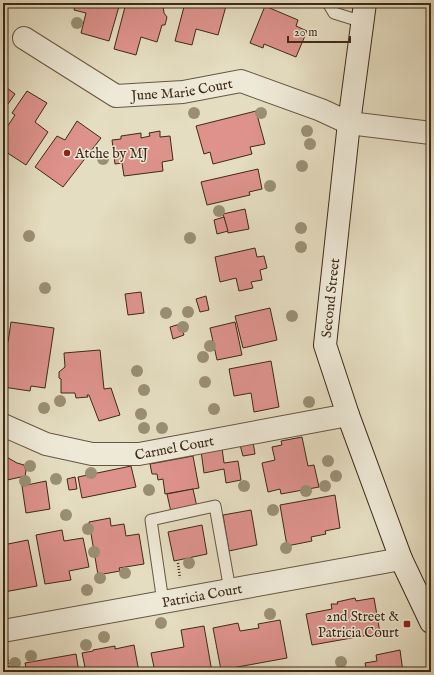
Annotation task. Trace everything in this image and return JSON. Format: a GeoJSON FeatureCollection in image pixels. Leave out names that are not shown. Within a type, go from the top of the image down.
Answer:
{"type":"FeatureCollection","features":[{"type":"Feature","properties":{"kind":"street","name":"Second Street"},"geometry":{"type":"LineString","coordinates":[[364,13],[349,122],[325,345],[348,415],[401,559],[431,622]]}},
{"type":"Feature","properties":{"kind":"street","name":"June Marie Court"},"geometry":{"type":"LineString","coordinates":[[24,38],[116,96],[183,92],[241,81],[321,110],[349,122],[431,133]]}},
{"type":"Feature","properties":{"kind":"street","name":"Carmel Court"},"geometry":{"type":"LineString","coordinates":[[3,425],[46,444],[85,453],[139,454],[348,415]]}},
{"type":"Feature","properties":{"kind":"street","name":"Patricia Court"},"geometry":{"type":"LineString","coordinates":[[4,639],[163,602],[401,559]]}},
{"type":"Feature","properties":{"kind":"lane"},"geometry":{"type":"LineString","coordinates":[[328,3],[334,13],[364,13]]}},
{"type":"Feature","properties":{"kind":"lane"},"geometry":{"type":"LineString","coordinates":[[163,602],[151,520],[215,506],[230,590]]}},
{"type":"Feature","properties":{"kind":"path"},"geometry":{"type":"LineString","coordinates":[[178,562],[181,580]]}},
{"type":"Feature","properties":{"kind":"path"},"geometry":{"type":"LineString","coordinates":[[4,639],[10,672]]}},
{"type":"Feature","properties":{"kind":"building"},"geometry":{"type":"Polygon","coordinates":[[[76,3],[120,3],[109,41],[81,33],[86,13],[74,10],[76,3]]]}},
{"type":"Feature","properties":{"kind":"building"},"geometry":{"type":"Polygon","coordinates":[[[126,3],[155,3],[163,5],[164,13],[167,17],[165,25],[162,25],[157,42],[141,37],[136,55],[114,49],[126,3]]]}},
{"type":"Feature","properties":{"kind":"building"},"geometry":{"type":"Polygon","coordinates":[[[185,3],[222,3],[221,4],[226,6],[218,35],[196,29],[192,45],[175,41],[185,3]]]}},
{"type":"Feature","properties":{"kind":"building"},"geometry":{"type":"Polygon","coordinates":[[[265,6],[298,20],[296,26],[307,31],[296,57],[264,44],[263,48],[250,43],[265,6]]]}},
{"type":"Feature","properties":{"kind":"building"},"geometry":{"type":"Polygon","coordinates":[[[3,85],[15,94],[3,111],[3,85]]]}},
{"type":"Feature","properties":{"kind":"building"},"geometry":{"type":"Polygon","coordinates":[[[27,91],[47,103],[35,122],[48,132],[26,165],[3,150],[3,133],[15,115],[12,113],[27,91]]]}},
{"type":"Feature","properties":{"kind":"building"},"geometry":{"type":"Polygon","coordinates":[[[256,111],[265,144],[250,147],[252,154],[213,164],[210,152],[204,154],[196,126],[256,111]]]}},
{"type":"Feature","properties":{"kind":"building","name":"Atche by MJ"},"geometry":{"type":"Polygon","coordinates":[[[77,121],[101,138],[63,187],[35,167],[57,136],[65,140],[77,121]]]}},
{"type":"Feature","properties":{"kind":"building"},"geometry":{"type":"Polygon","coordinates":[[[160,131],[160,137],[170,136],[173,160],[162,162],[163,171],[124,176],[122,163],[115,164],[112,140],[121,139],[121,136],[141,133],[141,138],[150,136],[149,133],[160,131]]]}},
{"type":"Feature","properties":{"kind":"building"},"geometry":{"type":"Polygon","coordinates":[[[258,169],[262,189],[249,192],[250,195],[207,205],[201,182],[258,169]]]}},
{"type":"Feature","properties":{"kind":"building"},"geometry":{"type":"Polygon","coordinates":[[[245,209],[249,229],[228,233],[223,214],[245,209]]]}},
{"type":"Feature","properties":{"kind":"building"},"geometry":{"type":"Polygon","coordinates":[[[224,217],[228,231],[217,234],[214,220],[224,217]]]}},
{"type":"Feature","properties":{"kind":"building"},"geometry":{"type":"Polygon","coordinates":[[[255,248],[257,257],[264,256],[267,268],[260,270],[262,280],[251,282],[253,288],[239,291],[236,278],[220,282],[215,257],[255,248]]]}},
{"type":"Feature","properties":{"kind":"building"},"geometry":{"type":"Polygon","coordinates":[[[141,292],[144,313],[128,315],[125,294],[141,292]]]}},
{"type":"Feature","properties":{"kind":"building"},"geometry":{"type":"Polygon","coordinates":[[[206,296],[209,310],[200,312],[196,299],[206,296]]]}},
{"type":"Feature","properties":{"kind":"building"},"geometry":{"type":"Polygon","coordinates":[[[270,308],[277,340],[243,348],[235,316],[270,308]]]}},
{"type":"Feature","properties":{"kind":"building"},"geometry":{"type":"Polygon","coordinates":[[[11,322],[54,328],[45,388],[31,386],[30,391],[3,387],[3,354],[5,342],[8,342],[11,322]]]}},
{"type":"Feature","properties":{"kind":"building"},"geometry":{"type":"Polygon","coordinates":[[[235,322],[242,355],[217,360],[210,328],[235,322]]]}},
{"type":"Feature","properties":{"kind":"building"},"geometry":{"type":"Polygon","coordinates":[[[180,324],[184,335],[173,339],[170,327],[180,324]]]}},
{"type":"Feature","properties":{"kind":"building"},"geometry":{"type":"Polygon","coordinates":[[[100,350],[104,389],[111,388],[120,415],[99,421],[89,395],[87,395],[88,397],[76,398],[75,393],[61,393],[61,379],[59,378],[59,372],[65,367],[64,353],[100,350]]]}},
{"type":"Feature","properties":{"kind":"building"},"geometry":{"type":"Polygon","coordinates":[[[271,361],[279,407],[254,412],[251,393],[234,396],[229,369],[271,361]]]}},
{"type":"Feature","properties":{"kind":"building"},"geometry":{"type":"Polygon","coordinates":[[[302,437],[308,466],[314,465],[319,487],[281,494],[280,489],[268,492],[262,463],[275,460],[272,447],[282,445],[281,441],[302,437]]]}},
{"type":"Feature","properties":{"kind":"building"},"geometry":{"type":"Polygon","coordinates":[[[253,442],[255,454],[243,456],[240,445],[253,442]]]}},
{"type":"Feature","properties":{"kind":"building"},"geometry":{"type":"Polygon","coordinates":[[[222,448],[224,463],[238,461],[241,480],[226,483],[224,469],[204,473],[201,451],[222,448]]]}},
{"type":"Feature","properties":{"kind":"building"},"geometry":{"type":"Polygon","coordinates":[[[3,455],[17,463],[24,465],[26,471],[25,476],[3,481],[3,455]]]}},
{"type":"Feature","properties":{"kind":"building"},"geometry":{"type":"Polygon","coordinates":[[[193,456],[199,488],[165,494],[163,479],[158,480],[157,474],[152,474],[150,464],[193,456]]]}},
{"type":"Feature","properties":{"kind":"building"},"geometry":{"type":"Polygon","coordinates":[[[131,466],[136,487],[82,498],[78,477],[131,466]]]}},
{"type":"Feature","properties":{"kind":"building"},"geometry":{"type":"Polygon","coordinates":[[[75,477],[77,489],[69,490],[67,479],[75,477]]]}},
{"type":"Feature","properties":{"kind":"building"},"geometry":{"type":"Polygon","coordinates":[[[46,481],[50,509],[26,513],[22,486],[46,481]]]}},
{"type":"Feature","properties":{"kind":"building"},"geometry":{"type":"Polygon","coordinates":[[[193,489],[197,507],[171,512],[167,494],[193,489]]]}},
{"type":"Feature","properties":{"kind":"building"},"geometry":{"type":"Polygon","coordinates":[[[335,495],[340,528],[325,531],[326,534],[311,537],[312,541],[287,546],[280,505],[335,495]]]}},
{"type":"Feature","properties":{"kind":"building"},"geometry":{"type":"Polygon","coordinates":[[[251,510],[257,545],[229,551],[223,515],[251,510]]]}},
{"type":"Feature","properties":{"kind":"building"},"geometry":{"type":"Polygon","coordinates":[[[110,518],[111,526],[124,524],[126,536],[139,534],[144,564],[119,568],[120,571],[98,575],[89,522],[110,518]]]}},
{"type":"Feature","properties":{"kind":"building"},"geometry":{"type":"Polygon","coordinates":[[[202,525],[207,554],[174,561],[168,532],[202,525]]]}},
{"type":"Feature","properties":{"kind":"building"},"geometry":{"type":"Polygon","coordinates":[[[62,530],[64,541],[83,538],[89,567],[69,571],[71,580],[45,584],[36,535],[62,530]]]}},
{"type":"Feature","properties":{"kind":"building"},"geometry":{"type":"Polygon","coordinates":[[[28,540],[37,586],[4,592],[3,545],[28,540]]]}},
{"type":"Feature","properties":{"kind":"building"},"geometry":{"type":"Polygon","coordinates":[[[355,598],[356,601],[374,598],[380,633],[312,645],[306,614],[332,609],[331,604],[338,604],[337,602],[355,598]]]}},
{"type":"Feature","properties":{"kind":"building"},"geometry":{"type":"Polygon","coordinates":[[[280,620],[287,658],[221,670],[213,628],[238,623],[240,631],[259,628],[258,624],[280,620]]]}},
{"type":"Feature","properties":{"kind":"building"},"geometry":{"type":"Polygon","coordinates":[[[204,626],[212,672],[155,672],[151,653],[184,647],[181,630],[204,626]]]}},
{"type":"Feature","properties":{"kind":"building"},"geometry":{"type":"Polygon","coordinates":[[[134,645],[139,672],[86,672],[82,653],[115,646],[115,649],[134,645]]]}},
{"type":"Feature","properties":{"kind":"building"},"geometry":{"type":"Polygon","coordinates":[[[400,650],[403,672],[367,672],[365,663],[377,661],[376,655],[400,650]]]}},
{"type":"Feature","properties":{"kind":"building"},"geometry":{"type":"Polygon","coordinates":[[[76,654],[79,672],[27,672],[25,663],[76,654]]]}},
{"type":"Feature","properties":{"kind":"place","name":"Atche by MJ"},"geometry":{"type":"Point","coordinates":[67,153]}},
{"type":"Feature","properties":{"kind":"place","name":"2nd Street & Patricia Court"},"geometry":{"type":"Point","coordinates":[407,624]}}]}
